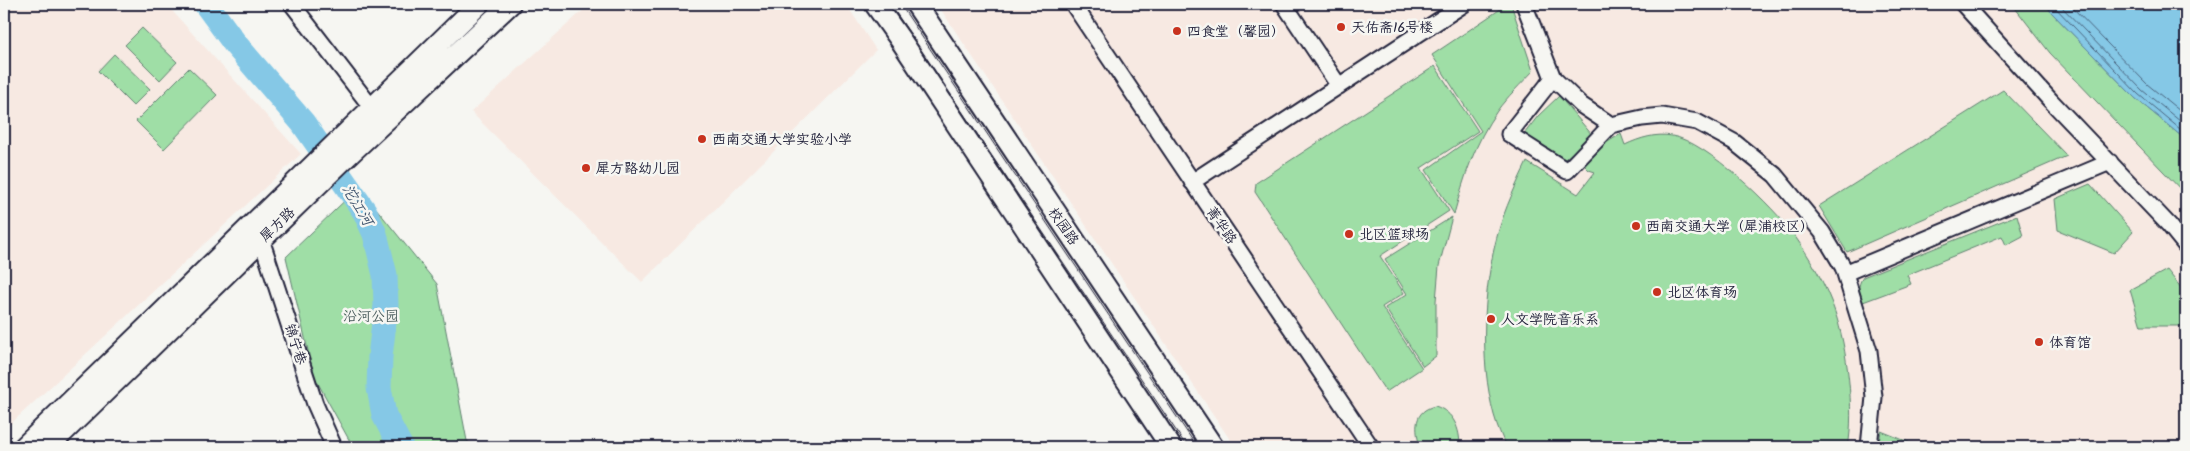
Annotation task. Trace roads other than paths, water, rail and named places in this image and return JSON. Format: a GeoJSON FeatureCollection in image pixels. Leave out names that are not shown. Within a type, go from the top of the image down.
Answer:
{"type":"FeatureCollection","features":[{"type":"Feature","properties":{"kind":"street"},"geometry":{"type":"LineString","coordinates":[[292,4],[372,108]]}},
{"type":"Feature","properties":{"kind":"street","name":"犀方路"},"geometry":{"type":"LineString","coordinates":[[337,154],[372,108],[479,4]]}},
{"type":"Feature","properties":{"kind":"street","name":"犀方路"},"geometry":{"type":"LineString","coordinates":[[24,447],[337,154],[510,4]]}},
{"type":"Feature","properties":{"kind":"street"},"geometry":{"type":"LineString","coordinates":[[875,4],[1171,447]]}},
{"type":"Feature","properties":{"kind":"street","name":"校园路"},"geometry":{"type":"LineString","coordinates":[[916,4],[1213,447]]}},
{"type":"Feature","properties":{"kind":"street","name":"菁华路"},"geometry":{"type":"LineString","coordinates":[[1073,4],[1372,447]]}},
{"type":"Feature","properties":{"kind":"street"},"geometry":{"type":"LineString","coordinates":[[1284,4],[1339,86]]}},
{"type":"Feature","properties":{"kind":"street"},"geometry":{"type":"LineString","coordinates":[[1192,182],[1464,4]]}},
{"type":"Feature","properties":{"kind":"street"},"geometry":{"type":"LineString","coordinates":[[1524,4],[1553,78],[1581,105],[1611,125]]}},
{"type":"Feature","properties":{"kind":"street"},"geometry":{"type":"LineString","coordinates":[[1963,4],[2186,246]]}},
{"type":"Feature","properties":{"kind":"street"},"geometry":{"type":"LineString","coordinates":[[1553,78],[1509,134],[1567,171],[1611,125],[1642,118],[1662,116],[1697,122],[1734,142],[1775,176],[1799,204],[1822,232],[1845,273],[1869,351],[1874,398],[1869,447]]}},
{"type":"Feature","properties":{"kind":"street"},"geometry":{"type":"LineString","coordinates":[[1845,273],[2110,162]]}},
{"type":"Feature","properties":{"kind":"street","name":"犀方路"},"geometry":{"type":"LineString","coordinates":[[48,447],[261,239],[307,183]]}},
{"type":"Feature","properties":{"kind":"street","name":"锦宁巷"},"geometry":{"type":"LineString","coordinates":[[261,239],[315,404],[334,447]]}},
{"type":"Feature","properties":{"kind":"water"},"geometry":{"type":"Polygon","coordinates":[[[2046,4],[2186,4],[2186,140],[2135,98],[2051,12],[2046,4]]]}},
{"type":"Feature","properties":{"kind":"waterway","name":"沱江河"},"geometry":{"type":"LineString","coordinates":[[206,4],[236,45],[303,123],[365,212],[375,234],[385,275],[386,305],[380,357],[379,388],[384,415],[401,447]]}},
{"type":"Feature","properties":{"kind":"tram line"},"geometry":{"type":"LineString","coordinates":[[890,4],[1187,447]]}},
{"type":"Feature","properties":{"kind":"tram line"},"geometry":{"type":"LineString","coordinates":[[900,4],[1197,447]]}},
{"type":"Feature","properties":{"kind":"place","name":"天佑斋16号楼"},"geometry":{"type":"Point","coordinates":[1341,27]}},
{"type":"Feature","properties":{"kind":"place","name":"四食堂（馨园）"},"geometry":{"type":"Point","coordinates":[1177,31]}},
{"type":"Feature","properties":{"kind":"place","name":"西南交通大学实验小学"},"geometry":{"type":"Point","coordinates":[702,139]}},
{"type":"Feature","properties":{"kind":"place","name":"犀方路幼儿园"},"geometry":{"type":"Point","coordinates":[586,168]}},
{"type":"Feature","properties":{"kind":"place","name":"西南交通大学（犀浦校区）"},"geometry":{"type":"Point","coordinates":[1636,226]}},
{"type":"Feature","properties":{"kind":"place","name":"北区篮球场"},"geometry":{"type":"Point","coordinates":[1349,234]}},
{"type":"Feature","properties":{"kind":"place","name":"北区体育场"},"geometry":{"type":"Point","coordinates":[1657,292]}},
{"type":"Feature","properties":{"kind":"place","name":"人文学院音乐系"},"geometry":{"type":"Point","coordinates":[1491,319]}},
{"type":"Feature","properties":{"kind":"place","name":"体育馆"},"geometry":{"type":"Point","coordinates":[2039,342]}},
{"type":"Feature","properties":{"kind":"park label","name":"沿河公园"},"geometry":{"type":"Point","coordinates":[371,316]}}]}
